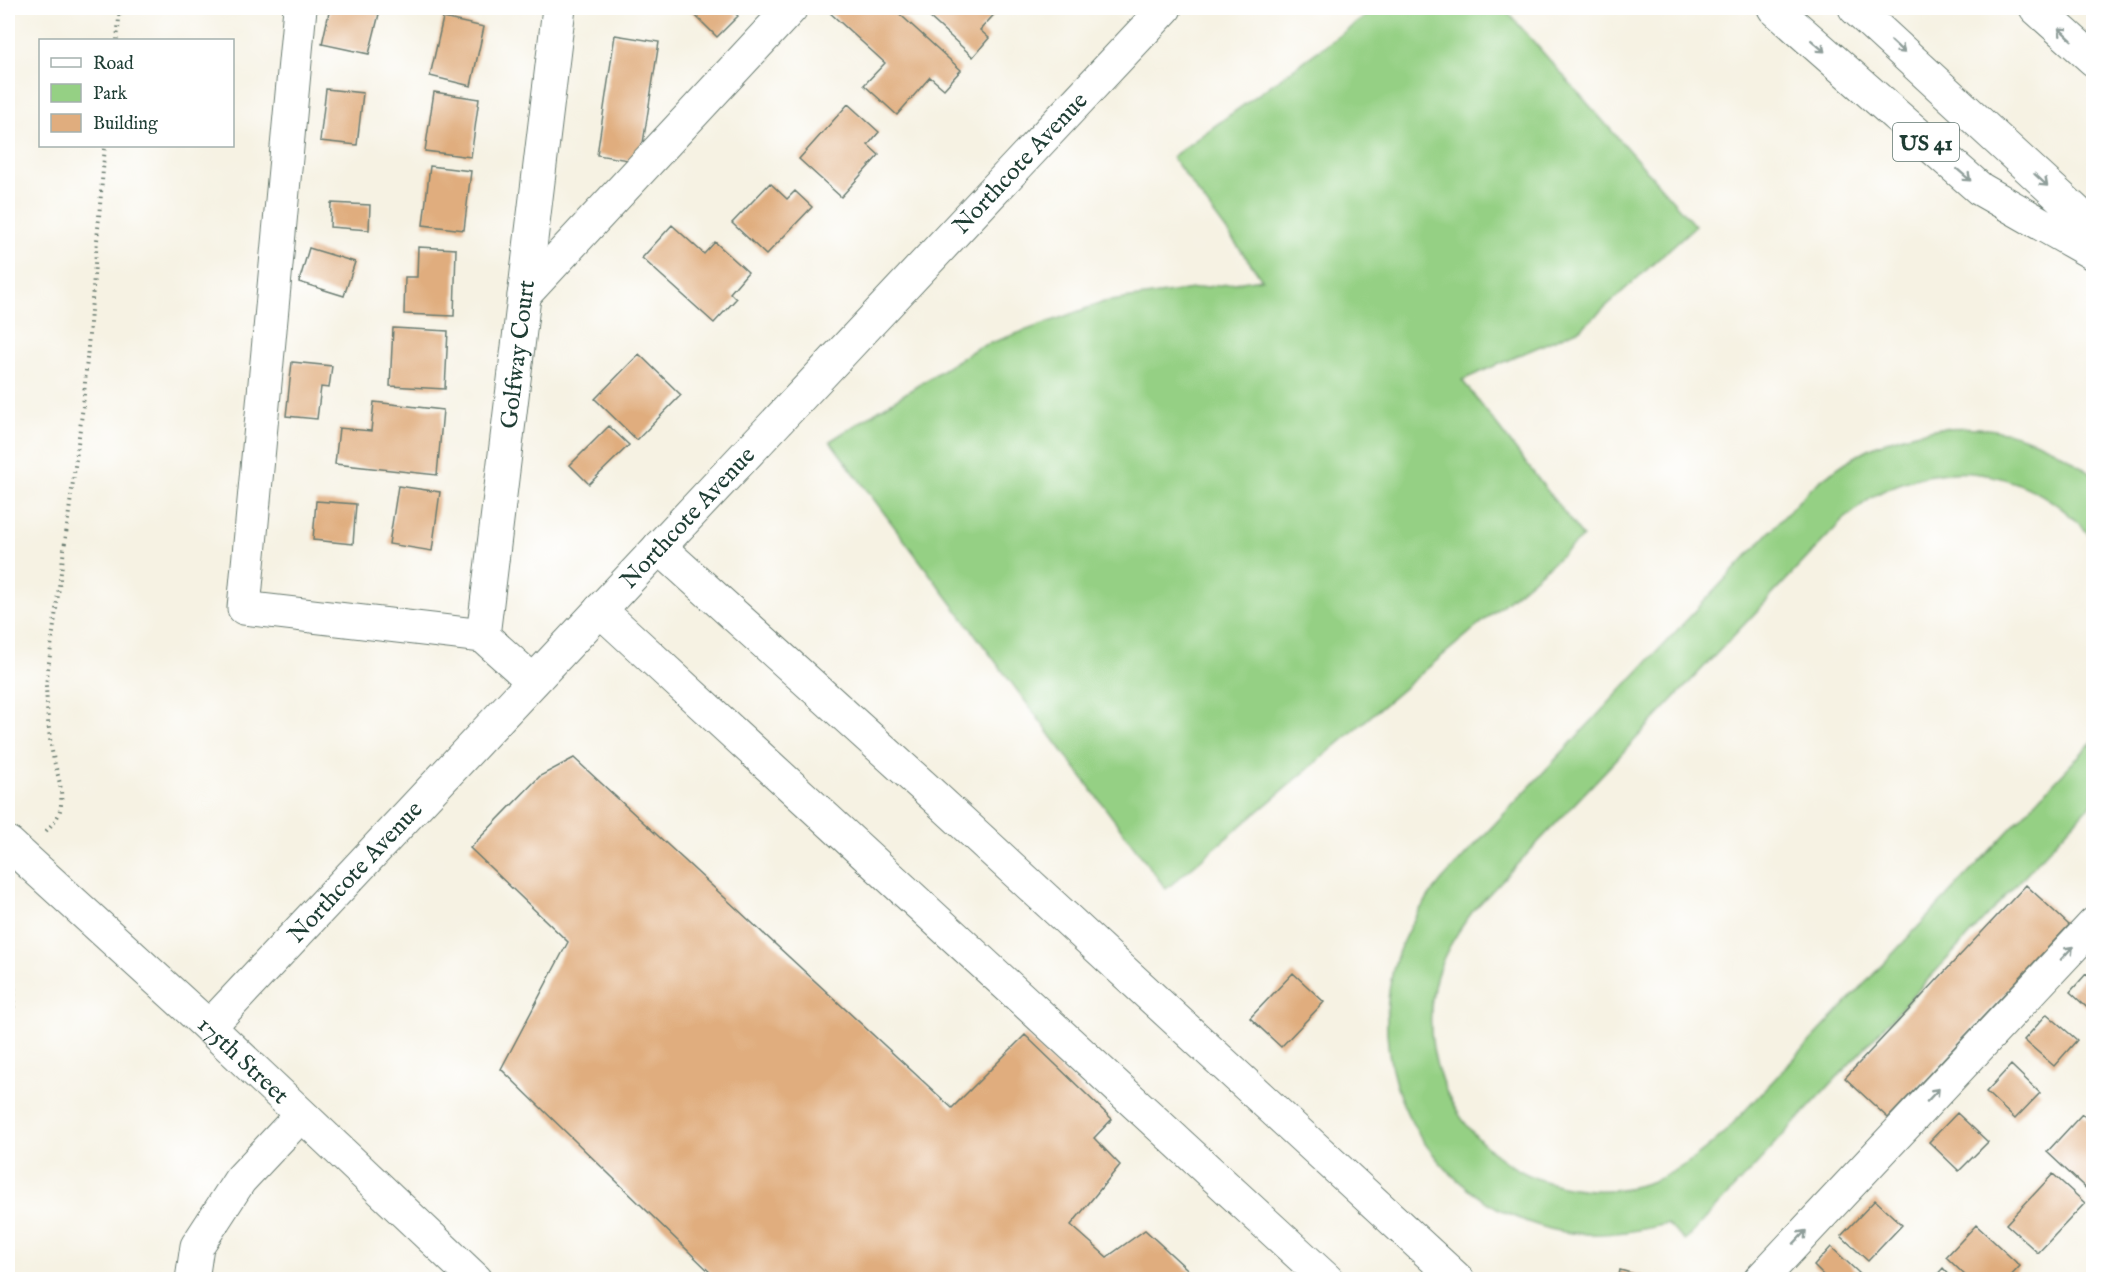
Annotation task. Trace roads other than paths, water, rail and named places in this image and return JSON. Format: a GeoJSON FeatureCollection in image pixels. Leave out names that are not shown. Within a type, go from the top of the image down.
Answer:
{"type":"FeatureCollection","features":[{"type":"Feature","properties":{"kind":"main road"},"geometry":{"type":"LineString","coordinates":[[300,8],[244,608],[483,636],[533,681]]}},
{"type":"Feature","properties":{"kind":"main road","name":"Golfway Court"},"geometry":{"type":"LineString","coordinates":[[483,636],[559,8]]}},
{"type":"Feature","properties":{"kind":"main road"},"geometry":{"type":"LineString","coordinates":[[524,295],[791,8]]}},
{"type":"Feature","properties":{"kind":"main road","name":"Northcote Avenue"},"geometry":{"type":"LineString","coordinates":[[209,1027],[1165,8]]}},
{"type":"Feature","properties":{"kind":"main road","name":"US 41"},"geometry":{"type":"LineString","coordinates":[[1774,8],[1980,189],[2094,254]]}},
{"type":"Feature","properties":{"kind":"main road"},"geometry":{"type":"LineString","coordinates":[[1855,8],[2094,228]]}},
{"type":"Feature","properties":{"kind":"main road"},"geometry":{"type":"LineString","coordinates":[[2036,8],[2094,60]]}},
{"type":"Feature","properties":{"kind":"main road"},"geometry":{"type":"LineString","coordinates":[[659,547],[942,803],[1458,1280]]}},
{"type":"Feature","properties":{"kind":"main road"},"geometry":{"type":"LineString","coordinates":[[600,610],[1327,1280]]}},
{"type":"Feature","properties":{"kind":"main road","name":"175th Street"},"geometry":{"type":"LineString","coordinates":[[8,843],[209,1027],[476,1280]]}},
{"type":"Feature","properties":{"kind":"main road"},"geometry":{"type":"LineString","coordinates":[[1760,1280],[2094,924]]}},
{"type":"Feature","properties":{"kind":"main road"},"geometry":{"type":"LineString","coordinates":[[192,1280],[197,1246],[240,1180],[302,1115]]}}]}
